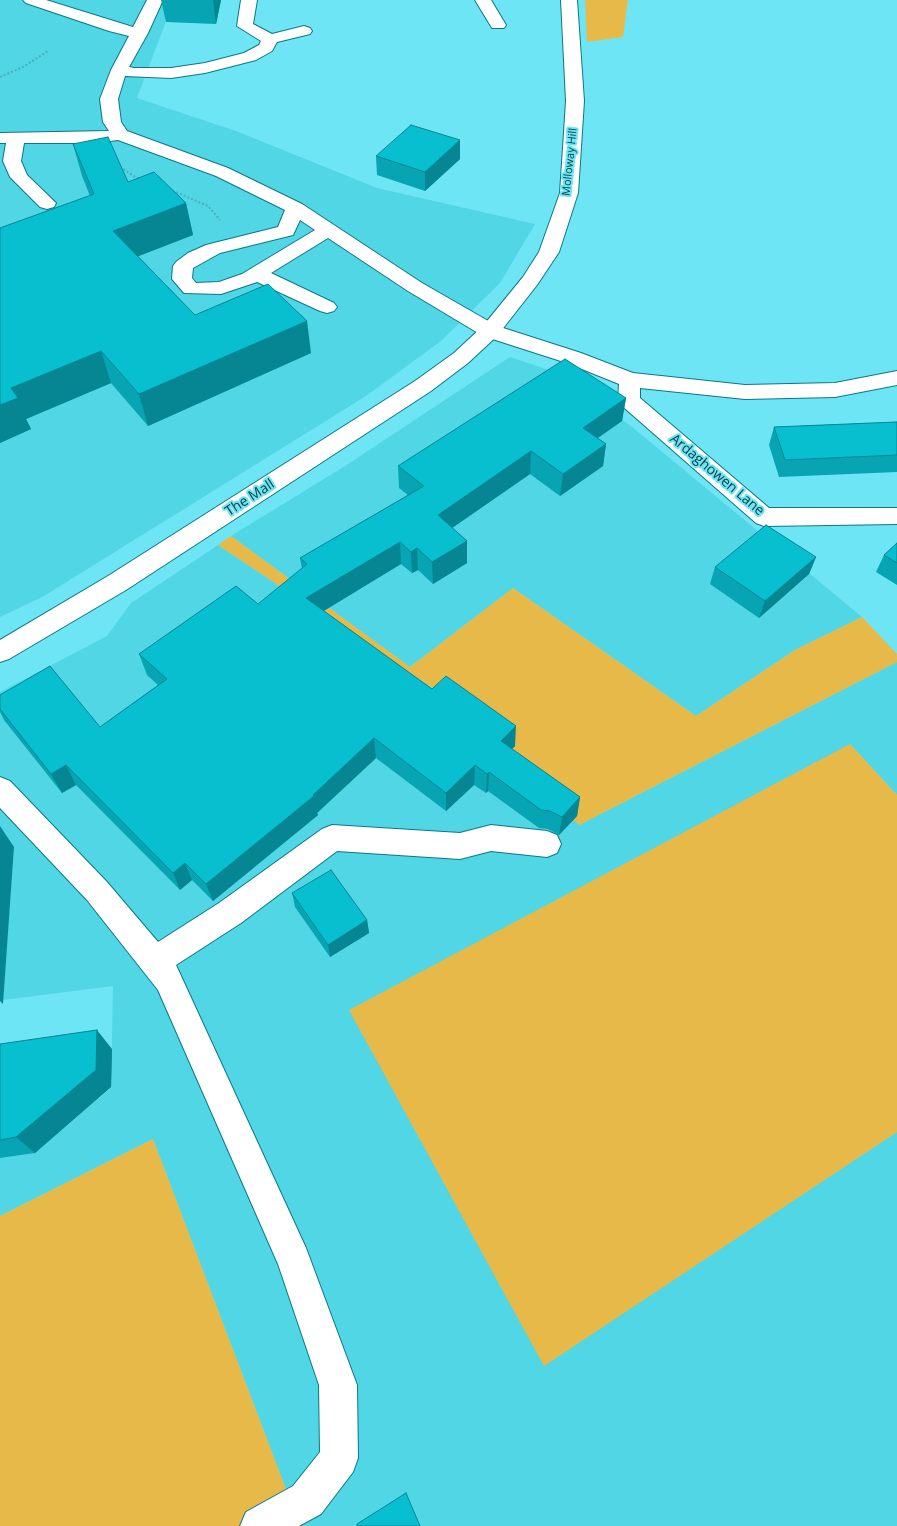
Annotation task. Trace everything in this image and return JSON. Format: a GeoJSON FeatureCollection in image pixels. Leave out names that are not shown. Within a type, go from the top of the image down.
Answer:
{"type":"FeatureCollection","features":[{"type":"Feature","properties":{"kind":"main road"},"geometry":{"type":"LineString","coordinates":[[31,0],[115,28],[140,33]]}},
{"type":"Feature","properties":{"kind":"main road"},"geometry":{"type":"LineString","coordinates":[[120,135],[112,122],[109,99],[119,70],[140,33],[155,0]]}},
{"type":"Feature","properties":{"kind":"main road"},"geometry":{"type":"LineString","coordinates":[[250,0],[245,26],[270,39],[304,32]]}},
{"type":"Feature","properties":{"kind":"main road"},"geometry":{"type":"LineString","coordinates":[[483,0],[498,25]]}},
{"type":"Feature","properties":{"kind":"main road","name":"Molloway Hill"},"geometry":{"type":"LineString","coordinates":[[490,331],[530,281],[549,252],[568,193],[575,101],[569,0]]}},
{"type":"Feature","properties":{"kind":"main road"},"geometry":{"type":"LineString","coordinates":[[119,70],[134,73],[171,73],[205,68],[250,57],[266,48],[270,39]]}},
{"type":"Feature","properties":{"kind":"main road"},"geometry":{"type":"LineString","coordinates":[[47,203],[19,177],[12,161],[8,138],[94,138],[120,135],[222,172],[295,208],[327,231],[415,287],[490,331],[574,358],[630,380],[745,392],[835,390],[897,378]]}},
{"type":"Feature","properties":{"kind":"main road"},"geometry":{"type":"LineString","coordinates":[[295,208],[286,231],[234,244],[195,257],[183,266],[182,279],[191,289],[221,288],[256,274],[327,231]]}},
{"type":"Feature","properties":{"kind":"main road"},"geometry":{"type":"LineString","coordinates":[[256,274],[327,306],[305,282],[277,260]]}},
{"type":"Feature","properties":{"kind":"main road","name":"The Mall"},"geometry":{"type":"LineString","coordinates":[[0,652],[117,583],[423,386],[461,358],[490,331]]}},
{"type":"Feature","properties":{"kind":"main road","name":"Ardaghowen Lane"},"geometry":{"type":"LineString","coordinates":[[630,380],[629,400],[764,517],[897,516]]}},
{"type":"Feature","properties":{"kind":"main road"},"geometry":{"type":"LineString","coordinates":[[0,789],[97,891],[169,980],[204,1063],[294,1260],[338,1385],[339,1458],[307,1500],[260,1526]]}},
{"type":"Feature","properties":{"kind":"main road"},"geometry":{"type":"LineString","coordinates":[[155,961],[230,913],[332,838],[460,846],[491,838],[546,844]]}},
{"type":"Feature","properties":{"kind":"path"},"geometry":{"type":"LineString","coordinates":[[0,78],[23,67],[48,51]]}},
{"type":"Feature","properties":{"kind":"path"},"geometry":{"type":"LineString","coordinates":[[94,138],[94,151],[142,181]]}},
{"type":"Feature","properties":{"kind":"path"},"geometry":{"type":"LineString","coordinates":[[164,187],[208,206],[233,235],[234,244]]}},
{"type":"Feature","properties":{"kind":"shaded area"},"geometry":{"type":"Polygon","coordinates":[[[0,0],[174,0],[137,98],[236,131],[377,188],[535,224],[500,283],[441,341],[366,396],[44,596],[0,617],[0,0]]]}},
{"type":"Feature","properties":{"kind":"shaded area"},"geometry":{"type":"Polygon","coordinates":[[[585,0],[628,0],[623,37],[587,42],[585,0]]]}},
{"type":"Feature","properties":{"kind":"shaded area"},"geometry":{"type":"Polygon","coordinates":[[[510,357],[561,374],[632,427],[862,617],[795,650],[696,716],[513,588],[410,667],[231,536],[345,466],[510,357]]]}},
{"type":"Feature","properties":{"kind":"shaded area"},"geometry":{"type":"Polygon","coordinates":[[[231,536],[410,667],[513,588],[696,716],[795,650],[862,617],[897,654],[897,662],[579,825],[446,697],[218,545],[231,536]]]}},
{"type":"Feature","properties":{"kind":"shaded area"},"geometry":{"type":"Polygon","coordinates":[[[218,545],[446,697],[579,825],[897,662],[897,795],[850,744],[544,1365],[897,1132],[897,1526],[300,1526],[153,1139],[0,1216],[0,1158],[35,1153],[111,1088],[113,986],[3,1000],[14,847],[0,848],[0,692],[107,636],[131,603],[218,545]],[[96,804],[180,890],[192,880],[317,815],[96,804]]]}},
{"type":"Feature","properties":{"kind":"shaded area"},"geometry":{"type":"Polygon","coordinates":[[[850,744],[897,795],[897,1132],[544,1366],[349,1010],[850,744]]]}},
{"type":"Feature","properties":{"kind":"shaded area"},"geometry":{"type":"Polygon","coordinates":[[[153,1139],[300,1526],[0,1526],[0,1216],[153,1139]]]}},
{"type":"Feature","properties":{"kind":"building"},"geometry":{"type":"Polygon","coordinates":[[[411,125],[460,140],[425,172],[376,156],[411,125]]]}},
{"type":"Feature","properties":{"kind":"building"},"geometry":{"type":"Polygon","coordinates":[[[108,137],[128,182],[154,172],[186,203],[113,231],[195,315],[268,284],[307,321],[139,394],[101,351],[11,388],[18,398],[0,405],[0,228],[94,194],[73,144],[108,137]]]}},
{"type":"Feature","properties":{"kind":"building"},"geometry":{"type":"Polygon","coordinates":[[[565,359],[626,398],[583,428],[606,444],[563,474],[531,451],[438,515],[467,541],[432,562],[417,548],[411,552],[400,542],[306,598],[432,689],[446,676],[516,726],[501,741],[580,797],[562,817],[550,811],[541,810],[489,772],[487,774],[475,765],[446,793],[374,738],[314,796],[206,884],[185,863],[173,873],[66,765],[51,774],[0,709],[0,695],[50,666],[100,727],[167,679],[139,654],[236,586],[258,604],[307,564],[300,558],[424,486],[398,466],[565,359]]]}},
{"type":"Feature","properties":{"kind":"building"},"geometry":{"type":"Polygon","coordinates":[[[897,422],[897,455],[785,460],[774,427],[897,422]]]}},
{"type":"Feature","properties":{"kind":"building"},"geometry":{"type":"Polygon","coordinates":[[[766,525],[816,557],[765,601],[715,567],[766,525]]]}},
{"type":"Feature","properties":{"kind":"building"},"geometry":{"type":"Polygon","coordinates":[[[897,543],[897,563],[884,555],[897,543]]]}},
{"type":"Feature","properties":{"kind":"building"},"geometry":{"type":"Polygon","coordinates":[[[331,870],[367,920],[328,945],[292,893],[331,870]]]}},
{"type":"Feature","properties":{"kind":"building"},"geometry":{"type":"Polygon","coordinates":[[[97,1030],[96,1070],[16,1137],[0,1140],[0,1044],[97,1030]]]}},
{"type":"Feature","properties":{"kind":"building"},"geometry":{"type":"Polygon","coordinates":[[[406,1493],[420,1526],[357,1526],[357,1524],[406,1493]]]}}]}
